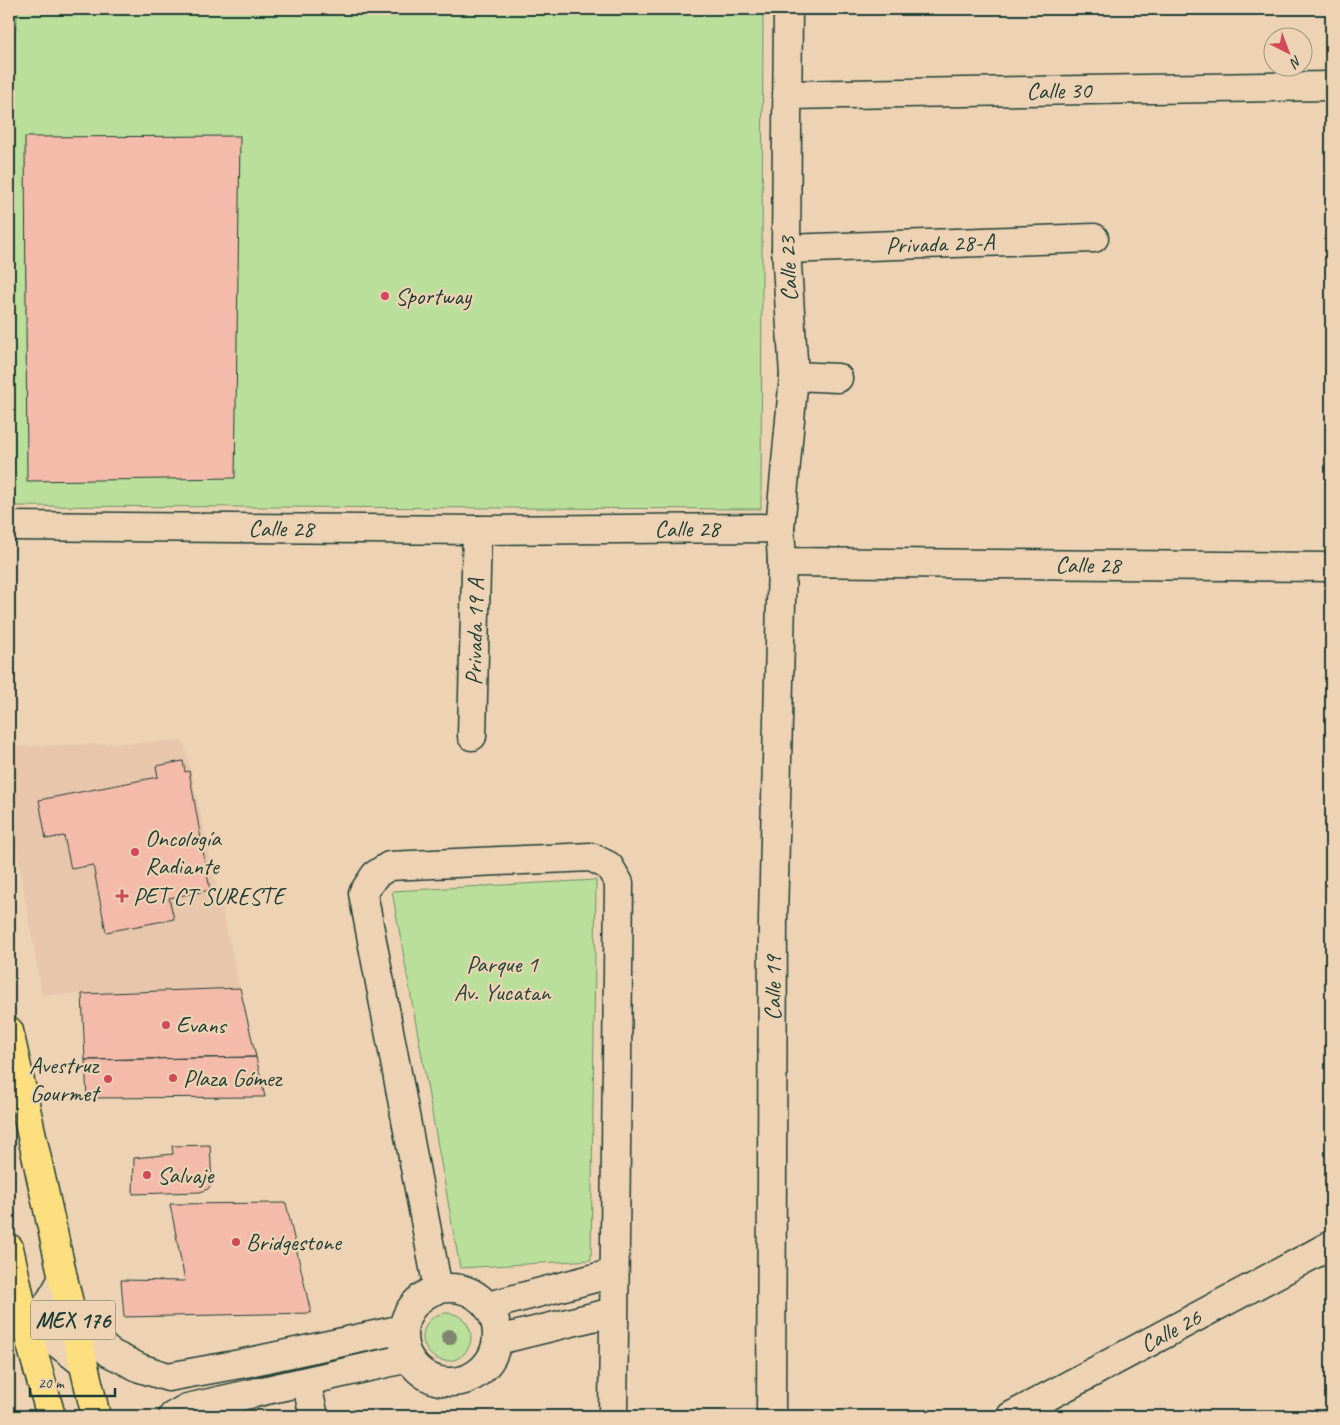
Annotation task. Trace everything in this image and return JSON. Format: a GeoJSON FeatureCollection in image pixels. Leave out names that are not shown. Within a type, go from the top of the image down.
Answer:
{"type":"FeatureCollection","features":[{"type":"Feature","properties":{"kind":"main road","name":"MEX 176"},"geometry":{"type":"LineString","coordinates":[[9,1031],[63,1278],[96,1416]]}},
{"type":"Feature","properties":{"kind":"main road","name":"MEX 176"},"geometry":{"type":"LineString","coordinates":[[9,1248],[18,1333],[51,1416]]}},
{"type":"Feature","properties":{"kind":"street","name":"Calle 23"},"geometry":{"type":"LineString","coordinates":[[780,528],[794,376],[786,249],[788,9]]}},
{"type":"Feature","properties":{"kind":"street","name":"Calle 30"},"geometry":{"type":"LineString","coordinates":[[787,95],[1331,86]]}},
{"type":"Feature","properties":{"kind":"street","name":"Privada 28-A"},"geometry":{"type":"LineString","coordinates":[[786,249],[1094,238]]}},
{"type":"Feature","properties":{"kind":"street"},"geometry":{"type":"LineString","coordinates":[[794,376],[838,378]]}},
{"type":"Feature","properties":{"kind":"street","name":"Calle 28"},"geometry":{"type":"LineString","coordinates":[[9,526],[477,530],[780,528]]}},
{"type":"Feature","properties":{"kind":"street"},"geometry":{"type":"LineString","coordinates":[[780,528],[782,562]]}},
{"type":"Feature","properties":{"kind":"street","name":"Privada 19 A"},"geometry":{"type":"LineString","coordinates":[[472,736],[477,530]]}},
{"type":"Feature","properties":{"kind":"street","name":"Calle 28"},"geometry":{"type":"LineString","coordinates":[[782,562],[1331,567]]}},
{"type":"Feature","properties":{"kind":"street","name":"Calle 19"},"geometry":{"type":"LineString","coordinates":[[771,1416],[773,918],[782,562]]}},
{"type":"Feature","properties":{"kind":"street"},"geometry":{"type":"LineString","coordinates":[[438,1289],[364,893],[374,875],[389,866],[590,857],[609,866],[619,883],[613,1416]]}},
{"type":"Feature","properties":{"kind":"street","name":"Calle 26"},"geometry":{"type":"LineString","coordinates":[[1012,1416],[1331,1245]]}},
{"type":"Feature","properties":{"kind":"street"},"geometry":{"type":"LineString","coordinates":[[488,1306],[614,1273]]}},
{"type":"Feature","properties":{"kind":"street"},"geometry":{"type":"LineString","coordinates":[[18,1333],[42,1315],[54,1297],[63,1278]]}},
{"type":"Feature","properties":{"kind":"street"},"geometry":{"type":"LineString","coordinates":[[452,1288],[465,1290],[478,1296],[488,1306],[496,1322],[498,1340],[492,1359],[478,1374],[460,1382],[440,1382],[422,1373],[409,1358],[405,1349],[403,1329],[410,1312],[422,1298],[438,1289],[452,1288]]}},
{"type":"Feature","properties":{"kind":"street"},"geometry":{"type":"LineString","coordinates":[[498,1340],[614,1312]]}},
{"type":"Feature","properties":{"kind":"street"},"geometry":{"type":"LineString","coordinates":[[74,1322],[110,1353],[140,1368],[168,1376],[240,1364],[403,1329]]}},
{"type":"Feature","properties":{"kind":"street"},"geometry":{"type":"LineString","coordinates":[[18,1333],[57,1343],[83,1362]]}},
{"type":"Feature","properties":{"kind":"street"},"geometry":{"type":"LineString","coordinates":[[168,1376],[175,1414],[187,1408],[409,1358]]}},
{"type":"Feature","properties":{"kind":"street"},"geometry":{"type":"LineString","coordinates":[[306,1382],[314,1416]]}},
{"type":"Feature","properties":{"kind":"shaded area","name":"PET CT SURESTE"},"geometry":{"type":"Polygon","coordinates":[[[184,741],[240,988],[42,995],[9,804],[9,747],[184,741]]]}},
{"type":"Feature","properties":{"kind":"green space","name":"Sportway"},"geometry":{"type":"Polygon","coordinates":[[[18,9],[763,9],[761,509],[9,506],[9,86],[18,9]]]}},
{"type":"Feature","properties":{"kind":"green space","name":"Parque 1 Av. Yucatan"},"geometry":{"type":"Polygon","coordinates":[[[596,880],[591,1260],[460,1268],[392,891],[596,880]]]}},
{"type":"Feature","properties":{"kind":"green space"},"geometry":{"type":"Polygon","coordinates":[[[447,1313],[456,1315],[464,1320],[469,1328],[471,1337],[469,1346],[464,1354],[456,1359],[447,1361],[438,1359],[430,1354],[425,1346],[423,1337],[425,1328],[430,1320],[438,1315],[447,1313]]]}},
{"type":"Feature","properties":{"kind":"building"},"geometry":{"type":"Polygon","coordinates":[[[240,136],[235,478],[27,481],[25,137],[240,136]]]}},
{"type":"Feature","properties":{"kind":"building","name":"Oncología Radiante"},"geometry":{"type":"Polygon","coordinates":[[[183,761],[185,772],[189,771],[210,890],[169,898],[174,919],[106,932],[93,865],[71,869],[64,836],[46,839],[39,800],[158,777],[156,766],[183,761]]]}},
{"type":"Feature","properties":{"kind":"building","name":"Evans"},"geometry":{"type":"Polygon","coordinates":[[[240,988],[256,1057],[85,1060],[82,994],[240,988]]]}},
{"type":"Feature","properties":{"kind":"building","name":"Plaza Gómez"},"geometry":{"type":"Polygon","coordinates":[[[256,1057],[265,1097],[87,1098],[85,1060],[256,1057]]]}},
{"type":"Feature","properties":{"kind":"building","name":"Plaza Gómez"},"geometry":{"type":"Polygon","coordinates":[[[210,1145],[212,1183],[208,1189],[200,1192],[133,1194],[134,1158],[173,1154],[172,1146],[210,1145]]]}},
{"type":"Feature","properties":{"kind":"building","name":"Bridgestone"},"geometry":{"type":"Polygon","coordinates":[[[286,1203],[311,1313],[124,1317],[121,1280],[185,1281],[170,1204],[286,1203]]]}},
{"type":"Feature","properties":{"kind":"place","name":"Sportway"},"geometry":{"type":"Point","coordinates":[385,296]}},
{"type":"Feature","properties":{"kind":"place","name":"Oncología Radiante"},"geometry":{"type":"Point","coordinates":[135,852]}},
{"type":"Feature","properties":{"kind":"place","name":"PET CT SURESTE"},"geometry":{"type":"Point","coordinates":[122,896]}},
{"type":"Feature","properties":{"kind":"place","name":"Evans"},"geometry":{"type":"Point","coordinates":[166,1025]}},
{"type":"Feature","properties":{"kind":"place","name":"Plaza Gómez"},"geometry":{"type":"Point","coordinates":[173,1078]}},
{"type":"Feature","properties":{"kind":"place","name":"Avestruz Gourmet"},"geometry":{"type":"Point","coordinates":[108,1079]}},
{"type":"Feature","properties":{"kind":"place","name":"Salvaje"},"geometry":{"type":"Point","coordinates":[147,1175]}},
{"type":"Feature","properties":{"kind":"place","name":"Bridgestone"},"geometry":{"type":"Point","coordinates":[236,1242]}}]}
